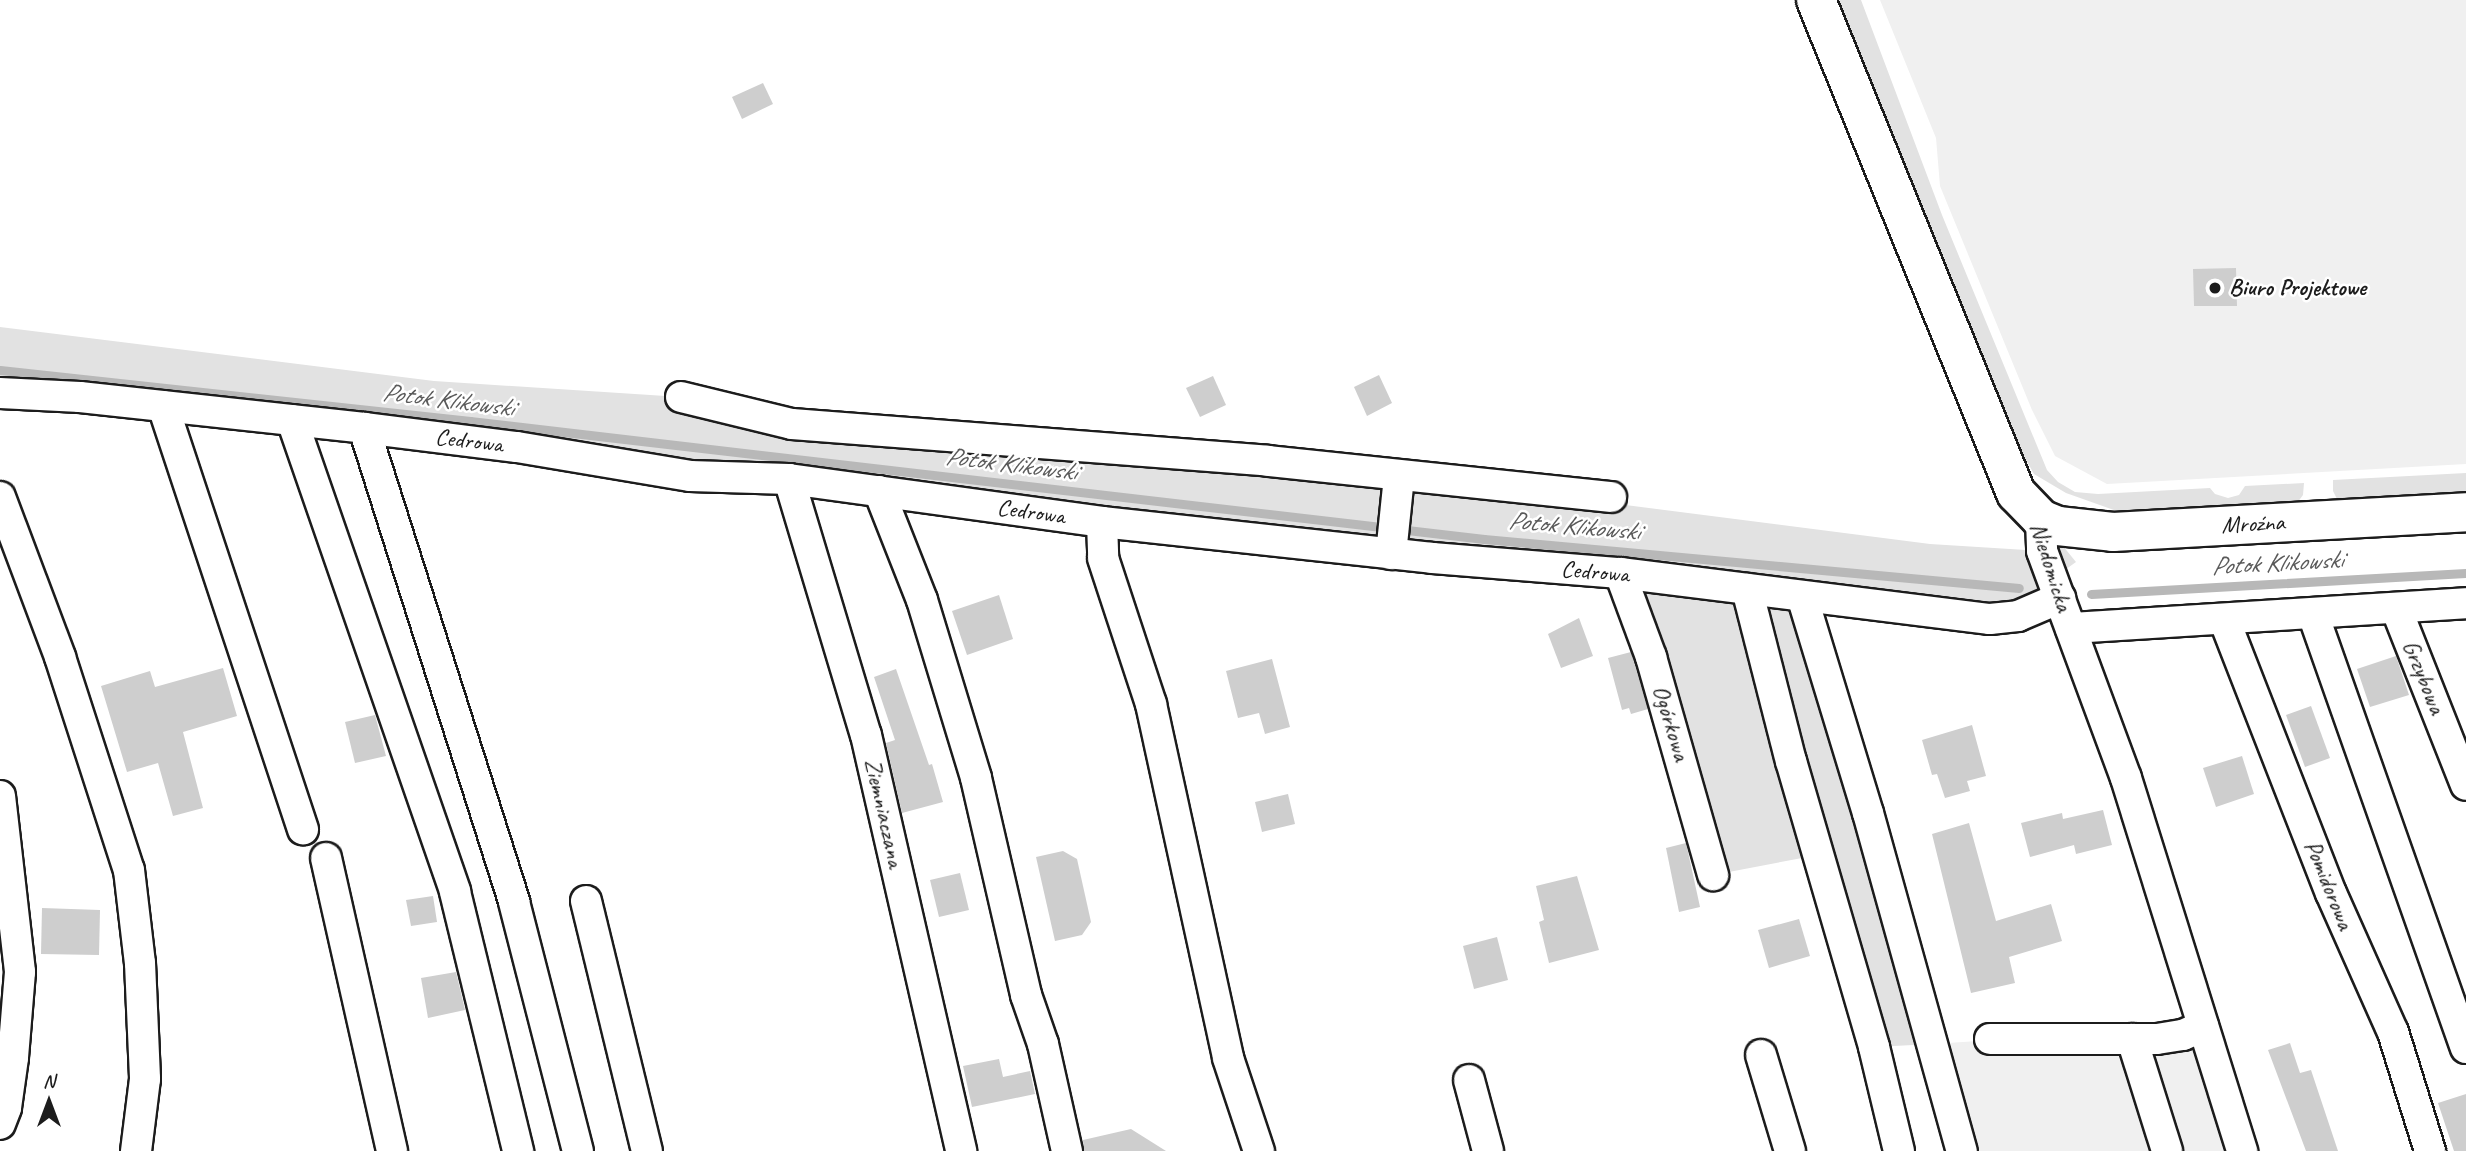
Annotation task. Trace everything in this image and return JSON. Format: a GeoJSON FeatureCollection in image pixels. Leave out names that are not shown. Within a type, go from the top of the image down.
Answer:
{"type":"FeatureCollection","features":[{"type":"Feature","properties":{"kind":"main road","name":"Niedomicka"},"geometry":{"type":"LineString","coordinates":[[1816,0],[2016,493],[2041,519]]}},
{"type":"Feature","properties":{"kind":"main road","name":"Mroźna"},"geometry":{"type":"LineString","coordinates":[[2041,519],[2058,527],[2113,532],[2466,512]]}},
{"type":"Feature","properties":{"kind":"street","name":"Cedrowa"},"geometry":{"type":"LineString","coordinates":[[0,393],[163,406],[364,428],[517,447],[690,476],[789,479],[1102,522],[1391,554],[1620,573],[1990,619],[2018,616],[2060,598]]}},
{"type":"Feature","properties":{"kind":"street"},"geometry":{"type":"LineString","coordinates":[[681,397],[792,424],[1268,461],[1611,497]]}},
{"type":"Feature","properties":{"kind":"street"},"geometry":{"type":"LineString","coordinates":[[163,406],[303,829]]}},
{"type":"Feature","properties":{"kind":"street"},"geometry":{"type":"LineString","coordinates":[[292,420],[455,892],[518,1151]]}},
{"type":"Feature","properties":{"kind":"street"},"geometry":{"type":"LineString","coordinates":[[364,428],[514,902],[578,1151]]}},
{"type":"Feature","properties":{"kind":"street"},"geometry":{"type":"LineString","coordinates":[[1391,554],[1399,476]]}},
{"type":"Feature","properties":{"kind":"street","name":"Ziemniaczana"},"geometry":{"type":"LineString","coordinates":[[789,479],[866,734],[961,1151]]}},
{"type":"Feature","properties":{"kind":"street"},"geometry":{"type":"LineString","coordinates":[[880,491],[922,600],[976,778],[1026,995],[1043,1044],[1067,1151]]}},
{"type":"Feature","properties":{"kind":"street"},"geometry":{"type":"LineString","coordinates":[[0,497],[61,657],[130,870],[140,963],[145,1079],[136,1151]]}},
{"type":"Feature","properties":{"kind":"street","name":"Niedomicka"},"geometry":{"type":"LineString","coordinates":[[2041,519],[2040,545],[2126,778],[2242,1151]]}},
{"type":"Feature","properties":{"kind":"street"},"geometry":{"type":"LineString","coordinates":[[1102,522],[1103,558],[1150,704],[1228,1058],[1259,1151]]}},
{"type":"Feature","properties":{"kind":"street","name":"Ogórkowa"},"geometry":{"type":"LineString","coordinates":[[1620,573],[1651,657],[1713,875]]}},
{"type":"Feature","properties":{"kind":"street"},"geometry":{"type":"LineString","coordinates":[[1747,589],[1791,761],[1874,1047],[1899,1151]]}},
{"type":"Feature","properties":{"kind":"street"},"geometry":{"type":"LineString","coordinates":[[1802,596],[1868,813],[1962,1151]]}},
{"type":"Feature","properties":{"kind":"street"},"geometry":{"type":"LineString","coordinates":[[2071,628],[2466,603]]}},
{"type":"Feature","properties":{"kind":"street","name":"Grzybowa"},"geometry":{"type":"LineString","coordinates":[[2396,608],[2466,785]]}},
{"type":"Feature","properties":{"kind":"street"},"geometry":{"type":"LineString","coordinates":[[2313,614],[2466,1048]]}},
{"type":"Feature","properties":{"kind":"street","name":"Pomidorowa"},"geometry":{"type":"LineString","coordinates":[[2224,619],[2331,893],[2393,1032],[2430,1151]]}},
{"type":"Feature","properties":{"kind":"street"},"geometry":{"type":"LineString","coordinates":[[0,796],[20,972],[13,1058],[6,1108],[0,1124]]}},
{"type":"Feature","properties":{"kind":"street"},"geometry":{"type":"LineString","coordinates":[[326,858],[392,1151]]}},
{"type":"Feature","properties":{"kind":"street"},"geometry":{"type":"LineString","coordinates":[[586,901],[647,1151]]}},
{"type":"Feature","properties":{"kind":"street"},"geometry":{"type":"LineString","coordinates":[[1990,1039],[2132,1039],[2183,1035],[2203,1026]]}},
{"type":"Feature","properties":{"kind":"street"},"geometry":{"type":"LineString","coordinates":[[2132,1039],[2167,1151]]}},
{"type":"Feature","properties":{"kind":"street"},"geometry":{"type":"LineString","coordinates":[[1761,1055],[1790,1151]]}},
{"type":"Feature","properties":{"kind":"street"},"geometry":{"type":"LineString","coordinates":[[1469,1080],[1488,1151]]}},
{"type":"Feature","properties":{"kind":"shaded area"},"geometry":{"type":"Polygon","coordinates":[[[1839,0],[1861,0],[1942,215],[2047,470],[2058,482],[2075,492],[2098,494],[2210,488],[2215,494],[2228,498],[2239,495],[2245,486],[2304,483],[2303,495],[2294,507],[2128,515],[2066,493],[2034,474],[2013,437],[1839,0]]]}},
{"type":"Feature","properties":{"kind":"shaded area"},"geometry":{"type":"Polygon","coordinates":[[[1880,0],[2466,0],[2466,464],[2107,484],[2055,456],[2032,410],[1940,186],[1936,138],[1880,0]]]}},
{"type":"Feature","properties":{"kind":"shaded area"},"geometry":{"type":"Polygon","coordinates":[[[0,327],[434,381],[681,397],[827,423],[1399,476],[1930,544],[2041,551],[2041,519],[2076,562],[2020,602],[2018,616],[1802,596],[1933,1044],[1874,1047],[1818,855],[1713,875],[1619,573],[0,393],[0,327]]]}},
{"type":"Feature","properties":{"kind":"shaded area"},"geometry":{"type":"Polygon","coordinates":[[[2466,473],[2466,495],[2339,503],[2333,491],[2333,480],[2466,473]]]}},
{"type":"Feature","properties":{"kind":"shaded area"},"geometry":{"type":"Polygon","coordinates":[[[2203,1026],[2242,1151],[1962,1151],[1933,1044],[2203,1026]]]}},
{"type":"Feature","properties":{"kind":"building"},"geometry":{"type":"Polygon","coordinates":[[[763,83],[773,104],[742,119],[732,97],[763,83]]]}},
{"type":"Feature","properties":{"kind":"building","name":"Biuro Projektowe"},"geometry":{"type":"Polygon","coordinates":[[[2236,268],[2237,306],[2194,306],[2193,269],[2236,268]]]}},
{"type":"Feature","properties":{"kind":"building"},"geometry":{"type":"Polygon","coordinates":[[[1379,375],[1392,403],[1367,416],[1354,387],[1379,375]]]}},
{"type":"Feature","properties":{"kind":"building"},"geometry":{"type":"Polygon","coordinates":[[[1213,376],[1226,405],[1200,417],[1186,388],[1213,376]]]}},
{"type":"Feature","properties":{"kind":"building"},"geometry":{"type":"Polygon","coordinates":[[[999,595],[1013,639],[967,655],[952,611],[999,595]]]}},
{"type":"Feature","properties":{"kind":"building"},"geometry":{"type":"Polygon","coordinates":[[[1579,618],[1593,656],[1561,668],[1548,634],[1579,618]]]}},
{"type":"Feature","properties":{"kind":"building"},"geometry":{"type":"Polygon","coordinates":[[[1631,652],[1648,709],[1631,714],[1629,708],[1622,710],[1608,658],[1631,652]]]}},
{"type":"Feature","properties":{"kind":"building"},"geometry":{"type":"Polygon","coordinates":[[[2396,656],[2409,695],[2370,707],[2357,669],[2396,656]]]}},
{"type":"Feature","properties":{"kind":"building"},"geometry":{"type":"Polygon","coordinates":[[[1272,659],[1290,727],[1265,734],[1259,713],[1238,718],[1226,671],[1272,659]]]}},
{"type":"Feature","properties":{"kind":"building"},"geometry":{"type":"Polygon","coordinates":[[[223,668],[237,716],[183,732],[203,808],[173,816],[158,763],[127,772],[101,686],[150,671],[155,687],[223,668]]]}},
{"type":"Feature","properties":{"kind":"building"},"geometry":{"type":"Polygon","coordinates":[[[896,669],[929,765],[932,764],[943,802],[902,813],[886,743],[895,740],[874,677],[896,669]]]}},
{"type":"Feature","properties":{"kind":"building"},"geometry":{"type":"Polygon","coordinates":[[[2311,706],[2330,758],[2305,767],[2286,715],[2311,706]]]}},
{"type":"Feature","properties":{"kind":"building"},"geometry":{"type":"Polygon","coordinates":[[[375,715],[386,756],[355,763],[345,722],[375,715]]]}},
{"type":"Feature","properties":{"kind":"building"},"geometry":{"type":"Polygon","coordinates":[[[1972,725],[1986,776],[1967,781],[1970,791],[1945,798],[1937,774],[1932,775],[1922,740],[1972,725]]]}},
{"type":"Feature","properties":{"kind":"building"},"geometry":{"type":"Polygon","coordinates":[[[2242,756],[2254,794],[2216,807],[2203,768],[2242,756]]]}},
{"type":"Feature","properties":{"kind":"building"},"geometry":{"type":"Polygon","coordinates":[[[1288,794],[1295,824],[1262,832],[1255,802],[1288,794]]]}},
{"type":"Feature","properties":{"kind":"building"},"geometry":{"type":"Polygon","coordinates":[[[2103,810],[2112,845],[2076,854],[2074,845],[2030,857],[2021,823],[2062,813],[2063,819],[2103,810]]]}},
{"type":"Feature","properties":{"kind":"building"},"geometry":{"type":"Polygon","coordinates":[[[1969,823],[1996,921],[2051,904],[2062,941],[2009,957],[2015,983],[1971,993],[1932,834],[1969,823]]]}},
{"type":"Feature","properties":{"kind":"building"},"geometry":{"type":"Polygon","coordinates":[[[1686,843],[1700,907],[1679,912],[1666,848],[1686,843]]]}},
{"type":"Feature","properties":{"kind":"building"},"geometry":{"type":"Polygon","coordinates":[[[1063,851],[1077,859],[1091,922],[1082,935],[1055,941],[1036,857],[1063,851]]]}},
{"type":"Feature","properties":{"kind":"building"},"geometry":{"type":"Polygon","coordinates":[[[960,873],[969,910],[939,917],[930,880],[960,873]]]}},
{"type":"Feature","properties":{"kind":"building"},"geometry":{"type":"Polygon","coordinates":[[[1577,876],[1599,950],[1549,963],[1539,922],[1544,920],[1536,886],[1577,876]]]}},
{"type":"Feature","properties":{"kind":"building"},"geometry":{"type":"Polygon","coordinates":[[[433,896],[437,922],[411,926],[406,900],[433,896]]]}},
{"type":"Feature","properties":{"kind":"building"},"geometry":{"type":"Polygon","coordinates":[[[42,908],[100,910],[99,955],[41,954],[42,908]]]}},
{"type":"Feature","properties":{"kind":"building"},"geometry":{"type":"Polygon","coordinates":[[[1799,919],[1810,956],[1769,968],[1758,930],[1799,919]]]}},
{"type":"Feature","properties":{"kind":"building"},"geometry":{"type":"Polygon","coordinates":[[[1497,937],[1508,980],[1474,989],[1463,946],[1497,937]]]}},
{"type":"Feature","properties":{"kind":"building"},"geometry":{"type":"Polygon","coordinates":[[[456,972],[465,1010],[428,1018],[421,978],[456,972]]]}},
{"type":"Feature","properties":{"kind":"building"},"geometry":{"type":"Polygon","coordinates":[[[2290,1043],[2300,1073],[2311,1070],[2338,1151],[2306,1151],[2268,1050],[2290,1043]]]}},
{"type":"Feature","properties":{"kind":"building"},"geometry":{"type":"Polygon","coordinates":[[[999,1059],[1003,1077],[1030,1071],[1035,1094],[972,1107],[963,1066],[999,1059]]]}},
{"type":"Feature","properties":{"kind":"building"},"geometry":{"type":"Polygon","coordinates":[[[2466,1094],[2466,1151],[2454,1151],[2438,1103],[2466,1094]]]}},
{"type":"Feature","properties":{"kind":"building"},"geometry":{"type":"Polygon","coordinates":[[[1131,1129],[1166,1151],[1084,1151],[1083,1140],[1131,1129]]]}},
{"type":"Feature","properties":{"kind":"waterway","name":"Potok Klikowski"},"geometry":{"type":"LineString","coordinates":[[0,370],[470,421],[1484,539],[2019,588]]}},
{"type":"Feature","properties":{"kind":"waterway","name":"Potok Klikowski"},"geometry":{"type":"LineString","coordinates":[[2091,594],[2466,573]]}},
{"type":"Feature","properties":{"kind":"place","name":"Biuro Projektowe"},"geometry":{"type":"Point","coordinates":[2215,288]}}]}
